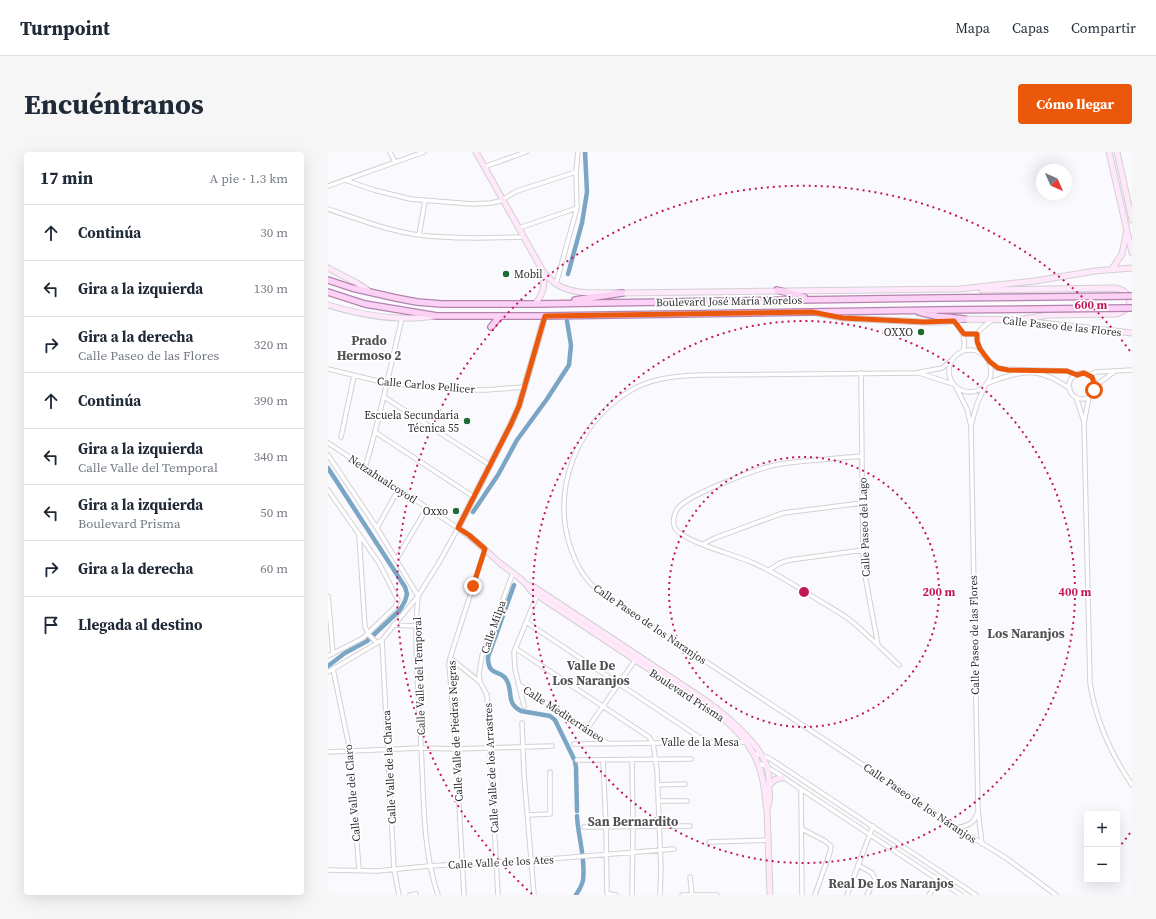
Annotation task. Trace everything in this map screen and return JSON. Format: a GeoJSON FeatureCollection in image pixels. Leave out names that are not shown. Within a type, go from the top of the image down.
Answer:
{"type":"FeatureCollection","features":[{"type":"Feature","properties":{"kind":"main road","name":"Boulevard José María Morelos"},"geometry":{"type":"LineString","coordinates":[[328,280],[352,288],[396,298],[431,303],[553,304],[1132,296]]}},
{"type":"Feature","properties":{"kind":"main road"},"geometry":{"type":"LineString","coordinates":[[777,290],[812,300]]}},
{"type":"Feature","properties":{"kind":"main road","name":"Boulevard José María Morelos"},"geometry":{"type":"LineString","coordinates":[[328,292],[365,304],[437,316],[545,316],[1132,308]]}},
{"type":"Feature","properties":{"kind":"main road"},"geometry":{"type":"LineString","coordinates":[[553,304],[622,293]]}},
{"type":"Feature","properties":{"kind":"main road"},"geometry":{"type":"LineString","coordinates":[[909,310],[964,320]]}},
{"type":"Feature","properties":{"kind":"main road"},"geometry":{"type":"LineString","coordinates":[[491,327],[500,316]]}},
{"type":"Feature","properties":{"kind":"street"},"geometry":{"type":"LineString","coordinates":[[390,152],[395,162]]}},
{"type":"Feature","properties":{"kind":"street"},"geometry":{"type":"LineString","coordinates":[[328,186],[424,152]]}},
{"type":"Feature","properties":{"kind":"street"},"geometry":{"type":"LineString","coordinates":[[476,152],[544,274],[542,296],[535,304]]}},
{"type":"Feature","properties":{"kind":"street"},"geometry":{"type":"LineString","coordinates":[[484,167],[526,152]]}},
{"type":"Feature","properties":{"kind":"street"},"geometry":{"type":"LineString","coordinates":[[556,284],[577,208],[576,172],[578,152]]}},
{"type":"Feature","properties":{"kind":"street"},"geometry":{"type":"LineString","coordinates":[[1109,152],[1132,253]]}},
{"type":"Feature","properties":{"kind":"street"},"geometry":{"type":"LineString","coordinates":[[1117,152],[1132,220]]}},
{"type":"Feature","properties":{"kind":"street"},"geometry":{"type":"LineString","coordinates":[[345,180],[410,199],[425,201],[491,203],[517,191],[576,172]]}},
{"type":"Feature","properties":{"kind":"street"},"geometry":{"type":"LineString","coordinates":[[419,235],[425,201]]}},
{"type":"Feature","properties":{"kind":"street"},"geometry":{"type":"LineString","coordinates":[[519,228],[577,208]]}},
{"type":"Feature","properties":{"kind":"street"},"geometry":{"type":"LineString","coordinates":[[328,209],[377,225],[419,235],[489,238],[524,237]]}},
{"type":"Feature","properties":{"kind":"street"},"geometry":{"type":"LineString","coordinates":[[1112,269],[1122,254],[1127,229]]}},
{"type":"Feature","properties":{"kind":"street"},"geometry":{"type":"LineString","coordinates":[[328,268],[357,283],[370,292]]}},
{"type":"Feature","properties":{"kind":"street","name":"Boulevard José María Morelos"},"geometry":{"type":"LineString","coordinates":[[544,274],[556,284],[568,290],[580,292],[622,293],[960,289],[1035,281],[1112,269],[1132,268]]}},
{"type":"Feature","properties":{"kind":"street"},"geometry":{"type":"LineString","coordinates":[[960,289],[1115,288],[1125,292],[1129,296],[1130,301],[1126,309],[1121,313],[1116,314],[1049,315],[1015,320]]}},
{"type":"Feature","properties":{"kind":"street"},"geometry":{"type":"LineString","coordinates":[[328,305],[364,314],[402,318],[437,316]]}},
{"type":"Feature","properties":{"kind":"street","name":"Calle Paseo de las Flores"},"geometry":{"type":"LineString","coordinates":[[812,312],[843,318],[924,322],[993,319],[1015,320],[1132,333]]}},
{"type":"Feature","properties":{"kind":"street","name":"Calle Valle del Temporal"},"geometry":{"type":"LineString","coordinates":[[438,895],[429,866],[424,799],[415,626],[418,596],[440,561],[458,528],[511,424],[525,387],[545,316]]}},
{"type":"Feature","properties":{"kind":"street"},"geometry":{"type":"LineString","coordinates":[[365,468],[384,397],[402,318]]}},
{"type":"Feature","properties":{"kind":"street","name":"Calle Paseo de las Flores"},"geometry":{"type":"LineString","coordinates":[[977,334],[993,319]]}},
{"type":"Feature","properties":{"kind":"street"},"geometry":{"type":"LineString","coordinates":[[954,321],[964,334],[965,342],[963,351]]}},
{"type":"Feature","properties":{"kind":"street"},"geometry":{"type":"LineString","coordinates":[[964,334],[977,334],[978,345],[990,362],[998,368],[1067,371],[1077,375]]}},
{"type":"Feature","properties":{"kind":"street"},"geometry":{"type":"LineString","coordinates":[[984,354],[977,351],[963,351],[957,354],[952,360],[949,375],[955,386],[960,390],[971,392],[976,391],[988,383],[1015,374],[1031,372],[1051,377],[1070,389],[1076,397],[1084,423]]}},
{"type":"Feature","properties":{"kind":"street","name":"Calle Paseo de los Naranjos"},"geometry":{"type":"LineString","coordinates":[[952,360],[942,368],[916,373],[738,374],[676,376],[642,385],[628,392],[614,402],[599,416],[579,445],[571,463],[566,483],[564,520],[574,558],[581,572],[597,590],[957,828],[1006,858],[1056,895]]}},
{"type":"Feature","properties":{"kind":"street"},"geometry":{"type":"LineString","coordinates":[[988,383],[991,374],[990,362]]}},
{"type":"Feature","properties":{"kind":"street","name":"Calle Carlos Pellicer"},"geometry":{"type":"LineString","coordinates":[[328,369],[386,383],[456,390],[485,390],[525,387]]}},
{"type":"Feature","properties":{"kind":"street"},"geometry":{"type":"LineString","coordinates":[[1088,375],[1096,372],[1132,370]]}},
{"type":"Feature","properties":{"kind":"street"},"geometry":{"type":"LineString","coordinates":[[1115,372],[1095,386],[1089,397],[1084,423],[1090,683],[1094,705],[1101,727],[1120,768],[1132,785]]}},
{"type":"Feature","properties":{"kind":"street","name":"Calle Paseo del Lago"},"geometry":{"type":"LineString","coordinates":[[861,373],[861,456],[864,570],[878,645]]}},
{"type":"Feature","properties":{"kind":"street","name":"Calle Paseo de los Naranjos"},"geometry":{"type":"LineString","coordinates":[[916,373],[955,386]]}},
{"type":"Feature","properties":{"kind":"street"},"geometry":{"type":"LineString","coordinates":[[1070,389],[1072,378],[1084,373],[1092,377],[1095,386]]}},
{"type":"Feature","properties":{"kind":"street"},"geometry":{"type":"LineString","coordinates":[[341,437],[354,376]]}},
{"type":"Feature","properties":{"kind":"street","name":"Calle Paseo de las Flores"},"geometry":{"type":"LineString","coordinates":[[955,386],[967,409],[971,426],[978,811],[982,844]]}},
{"type":"Feature","properties":{"kind":"street","name":"Calle Paseo de las Flores"},"geometry":{"type":"LineString","coordinates":[[971,426],[977,404],[985,386]]}},
{"type":"Feature","properties":{"kind":"street"},"geometry":{"type":"LineString","coordinates":[[384,397],[490,465]]}},
{"type":"Feature","properties":{"kind":"street"},"geometry":{"type":"LineString","coordinates":[[1076,397],[1080,399],[1089,397]]}},
{"type":"Feature","properties":{"kind":"street"},"geometry":{"type":"LineString","coordinates":[[375,432],[474,497]]}},
{"type":"Feature","properties":{"kind":"street","name":"Netzahualcoyotl"},"geometry":{"type":"LineString","coordinates":[[328,443],[458,528]]}},
{"type":"Feature","properties":{"kind":"street"},"geometry":{"type":"LineString","coordinates":[[328,455],[418,596],[382,640],[328,672]]}},
{"type":"Feature","properties":{"kind":"street"},"geometry":{"type":"LineString","coordinates":[[861,456],[780,464],[749,473],[690,498],[678,508],[673,522],[674,527],[684,536],[769,570],[849,620],[899,665]]}},
{"type":"Feature","properties":{"kind":"street"},"geometry":{"type":"LineString","coordinates":[[328,490],[379,564],[398,600],[395,607],[368,634],[328,656]]}},
{"type":"Feature","properties":{"kind":"street"},"geometry":{"type":"LineString","coordinates":[[376,528],[398,490]]}},
{"type":"Feature","properties":{"kind":"street"},"geometry":{"type":"LineString","coordinates":[[703,544],[715,538],[783,513],[862,503]]}},
{"type":"Feature","properties":{"kind":"street"},"geometry":{"type":"LineString","coordinates":[[396,560],[427,508]]}},
{"type":"Feature","properties":{"kind":"street","name":"Boulevard Prisma"},"geometry":{"type":"LineString","coordinates":[[458,528],[469,535],[538,593],[636,658],[729,723],[746,742],[754,754],[760,754],[769,758],[976,895]]}},
{"type":"Feature","properties":{"kind":"street"},"geometry":{"type":"LineString","coordinates":[[359,534],[365,627],[368,634],[377,643]]}},
{"type":"Feature","properties":{"kind":"street","name":"Calle Valle de Piedras Negras"},"geometry":{"type":"LineString","coordinates":[[464,895],[456,749],[449,664],[485,549]]}},
{"type":"Feature","properties":{"kind":"street"},"geometry":{"type":"LineString","coordinates":[[769,570],[780,563],[796,559],[863,550]]}},
{"type":"Feature","properties":{"kind":"street","name":"Calle Milpa"},"geometry":{"type":"LineString","coordinates":[[480,682],[479,674],[482,656],[513,573]]}},
{"type":"Feature","properties":{"kind":"street"},"geometry":{"type":"LineString","coordinates":[[524,706],[514,662],[515,648],[538,593]]}},
{"type":"Feature","properties":{"kind":"street"},"geometry":{"type":"LineString","coordinates":[[328,596],[333,654]]}},
{"type":"Feature","properties":{"kind":"street"},"geometry":{"type":"LineString","coordinates":[[526,622],[708,743]]}},
{"type":"Feature","properties":{"kind":"street"},"geometry":{"type":"LineString","coordinates":[[393,625],[415,626]]}},
{"type":"Feature","properties":{"kind":"street","name":"Calle Valle de la Charca"},"geometry":{"type":"LineString","coordinates":[[382,640],[381,647],[394,869],[399,895]]}},
{"type":"Feature","properties":{"kind":"street"},"geometry":{"type":"LineString","coordinates":[[515,648],[648,737],[653,743],[656,760],[658,801],[661,868],[660,895]]}},
{"type":"Feature","properties":{"kind":"street","name":"Calle Valle de los Arrastres"},"geometry":{"type":"LineString","coordinates":[[450,658],[480,682],[487,695],[498,895]]}},
{"type":"Feature","properties":{"kind":"street"},"geometry":{"type":"LineString","coordinates":[[587,729],[636,658]]}},
{"type":"Feature","properties":{"kind":"street","name":"Boulevard Prisma"},"geometry":{"type":"LineString","coordinates":[[636,658],[710,704],[731,720],[760,754]]}},
{"type":"Feature","properties":{"kind":"street","name":"Calle Valle del Claro"},"geometry":{"type":"LineString","coordinates":[[333,669],[350,751],[359,870]]}},
{"type":"Feature","properties":{"kind":"street","name":"Calle Mediterráneo"},"geometry":{"type":"LineString","coordinates":[[518,684],[609,744]]}},
{"type":"Feature","properties":{"kind":"street"},"geometry":{"type":"LineString","coordinates":[[522,723],[534,895]]}},
{"type":"Feature","properties":{"kind":"street","name":"Valle de la Mesa"},"geometry":{"type":"LineString","coordinates":[[574,744],[746,742]]}},
{"type":"Feature","properties":{"kind":"street"},"geometry":{"type":"LineString","coordinates":[[328,752],[421,748],[456,749],[552,746]]}},
{"type":"Feature","properties":{"kind":"street"},"geometry":{"type":"LineString","coordinates":[[754,754],[762,775],[766,806],[768,810],[770,895]]}},
{"type":"Feature","properties":{"kind":"street"},"geometry":{"type":"LineString","coordinates":[[760,754],[766,766],[769,784],[770,805],[768,810]]}},
{"type":"Feature","properties":{"kind":"street"},"geometry":{"type":"LineString","coordinates":[[577,760],[691,759]]}},
{"type":"Feature","properties":{"kind":"street"},"geometry":{"type":"LineString","coordinates":[[603,760],[608,894],[616,895]]}},
{"type":"Feature","properties":{"kind":"street"},"geometry":{"type":"LineString","coordinates":[[632,760],[632,895]]}},
{"type":"Feature","properties":{"kind":"street"},"geometry":{"type":"LineString","coordinates":[[758,763],[766,766],[802,789],[961,895]]}},
{"type":"Feature","properties":{"kind":"street"},"geometry":{"type":"LineString","coordinates":[[528,815],[550,814],[550,772]]}},
{"type":"Feature","properties":{"kind":"street"},"geometry":{"type":"LineString","coordinates":[[769,784],[776,779],[783,778]]}},
{"type":"Feature","properties":{"kind":"street"},"geometry":{"type":"LineString","coordinates":[[657,785],[686,784]]}},
{"type":"Feature","properties":{"kind":"street"},"geometry":{"type":"LineString","coordinates":[[802,789],[802,895]]}},
{"type":"Feature","properties":{"kind":"street"},"geometry":{"type":"LineString","coordinates":[[658,801],[687,801]]}},
{"type":"Feature","properties":{"kind":"street"},"geometry":{"type":"LineString","coordinates":[[957,828],[970,824],[976,818],[978,811]]}},
{"type":"Feature","properties":{"kind":"street"},"geometry":{"type":"LineString","coordinates":[[584,827],[690,826]]}},
{"type":"Feature","properties":{"kind":"street"},"geometry":{"type":"LineString","coordinates":[[847,895],[873,826]]}},
{"type":"Feature","properties":{"kind":"street"},"geometry":{"type":"LineString","coordinates":[[802,829],[825,841],[831,846],[816,895]]}},
{"type":"Feature","properties":{"kind":"street"},"geometry":{"type":"LineString","coordinates":[[708,842],[769,840]]}},
{"type":"Feature","properties":{"kind":"street","name":"Calle Valle de los Ates"},"geometry":{"type":"LineString","coordinates":[[328,870],[394,869],[674,849]]}},
{"type":"Feature","properties":{"kind":"street"},"geometry":{"type":"LineString","coordinates":[[858,865],[872,873],[876,879],[867,895]]}},
{"type":"Feature","properties":{"kind":"street"},"geometry":{"type":"LineString","coordinates":[[690,877],[692,895]]}},
{"type":"Feature","properties":{"kind":"street"},"geometry":{"type":"LineString","coordinates":[[929,895],[939,880]]}},
{"type":"Feature","properties":{"kind":"street"},"geometry":{"type":"LineString","coordinates":[[410,895],[416,894]]}},
{"type":"Feature","properties":{"kind":"street"},"geometry":{"type":"LineString","coordinates":[[682,895],[717,895]]}},
{"type":"Feature","properties":{"kind":"waterway"},"geometry":{"type":"LineString","coordinates":[[568,274],[582,223],[587,192],[585,152]]}},
{"type":"Feature","properties":{"kind":"waterway"},"geometry":{"type":"LineString","coordinates":[[473,512],[498,475],[517,440],[547,399],[569,365],[571,345],[567,321]]}},
{"type":"Feature","properties":{"kind":"waterway"},"geometry":{"type":"LineString","coordinates":[[328,468],[405,587],[407,594],[400,610],[367,641],[345,653],[328,666]]}},
{"type":"Feature","properties":{"kind":"waterway"},"geometry":{"type":"LineString","coordinates":[[514,585],[488,657],[488,663],[492,670],[506,679],[511,701],[516,708],[521,711],[550,716],[555,720],[574,759]]}},
{"type":"Feature","properties":{"kind":"waterway"},"geometry":{"type":"LineString","coordinates":[[575,762],[577,811]]}},
{"type":"Feature","properties":{"kind":"waterway"},"geometry":{"type":"LineString","coordinates":[[576,895],[582,884],[584,872],[577,816]]}},
{"type":"Feature","properties":{"kind":"place","name":"Mobil"},"geometry":{"type":"Point","coordinates":[506,274]}},
{"type":"Feature","properties":{"kind":"place","name":"OXXO"},"geometry":{"type":"Point","coordinates":[921,332]}},
{"type":"Feature","properties":{"kind":"place","name":"Escuela Secundaria Técnica 55"},"geometry":{"type":"Point","coordinates":[467,421]}},
{"type":"Feature","properties":{"kind":"place","name":"Oxxo"},"geometry":{"type":"Point","coordinates":[456,511]}},
{"type":"Feature","properties":{"kind":"district","name":"Prado Hermoso 2"},"geometry":{"type":"Point","coordinates":[369,348]}},
{"type":"Feature","properties":{"kind":"district","name":"Los Naranjos"},"geometry":{"type":"Point","coordinates":[1026,633]}},
{"type":"Feature","properties":{"kind":"district","name":"Valle De Los Naranjos"},"geometry":{"type":"Point","coordinates":[591,672]}},
{"type":"Feature","properties":{"kind":"district","name":"San Bernardito"},"geometry":{"type":"Point","coordinates":[633,821]}},
{"type":"Feature","properties":{"kind":"district","name":"Real De Los Naranjos"},"geometry":{"type":"Point","coordinates":[891,883]}},
{"type":"Feature","properties":{"kind":"route"},"geometry":{"type":"LineString","coordinates":[[473,586],[485,549],[469,535],[458,528],[519,406],[545,316],[812,312],[843,318],[911,320],[924,322],[954,321],[964,334],[977,334],[977,341],[980,349],[990,362],[998,368],[1008,370],[1067,371],[1077,375],[1084,373],[1092,377],[1095,386],[1094,390]]}}]}
